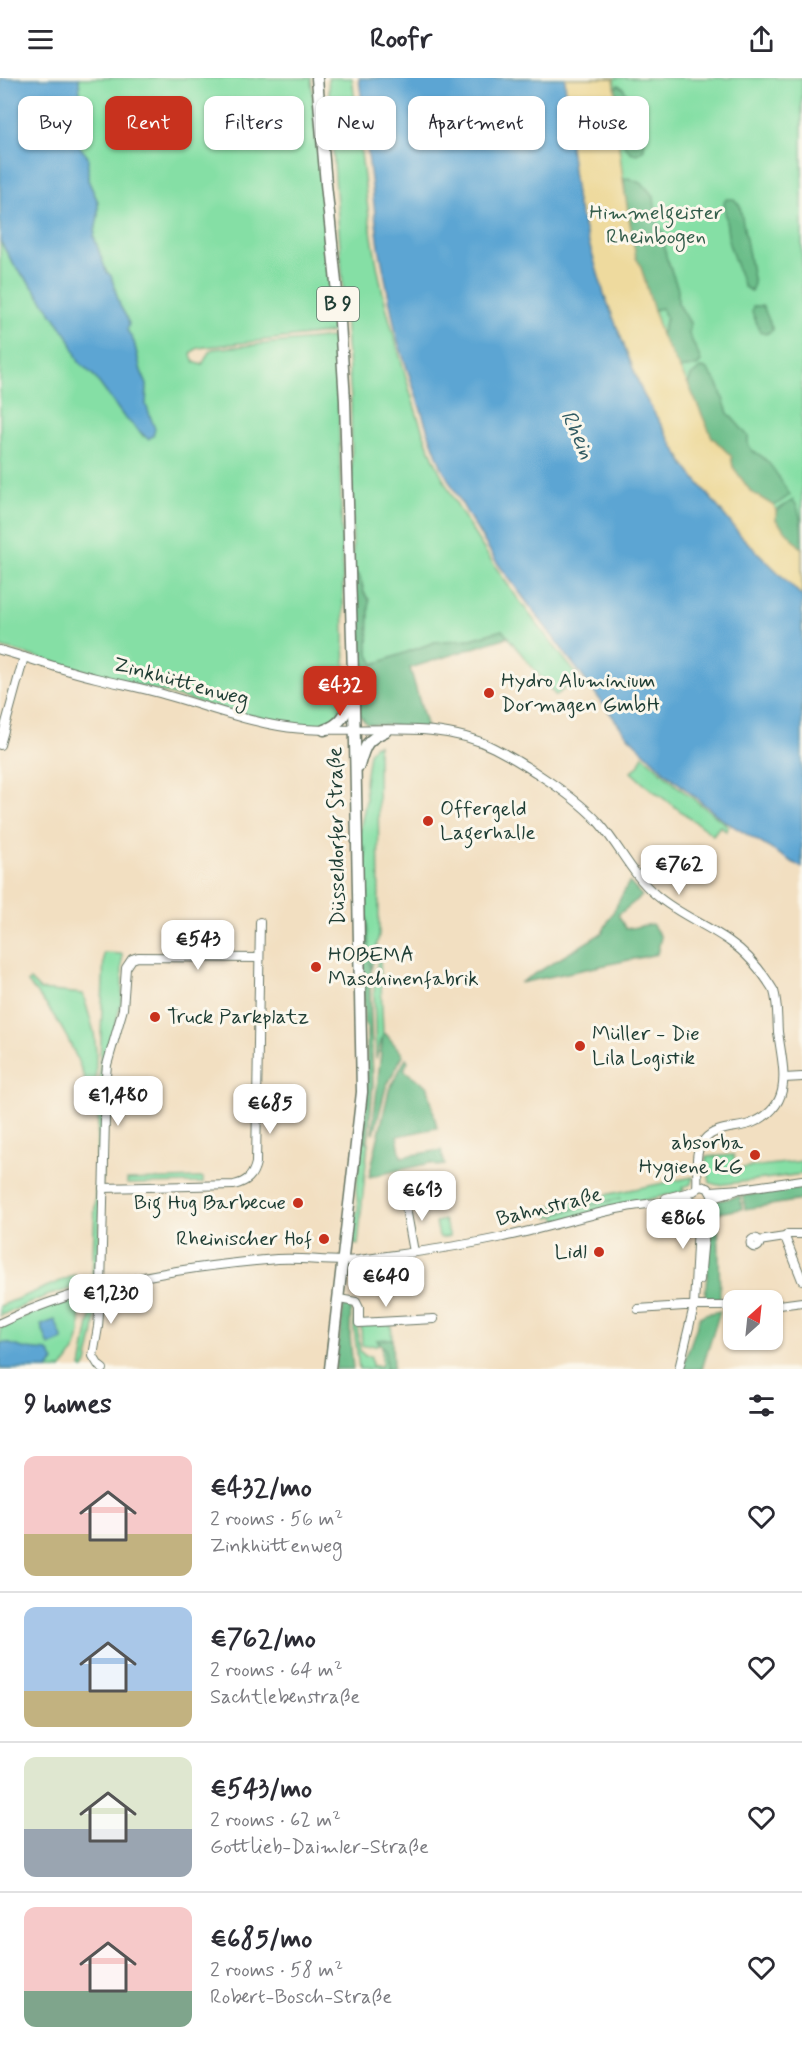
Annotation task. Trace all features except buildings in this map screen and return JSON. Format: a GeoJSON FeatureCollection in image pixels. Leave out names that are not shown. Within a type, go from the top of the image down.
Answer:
{"type":"FeatureCollection","features":[{"type":"Feature","properties":{"kind":"main road","name":"B 9"},"geometry":{"type":"LineString","coordinates":[[317,78],[343,367],[355,730]]}},
{"type":"Feature","properties":{"kind":"main road"},"geometry":{"type":"LineString","coordinates":[[324,730],[343,719],[354,688]]}},
{"type":"Feature","properties":{"kind":"main road","name":"Düsseldorfer Straße"},"geometry":{"type":"LineString","coordinates":[[330,1369],[362,1092],[355,730]]}},
{"type":"Feature","properties":{"kind":"main road"},"geometry":{"type":"LineString","coordinates":[[356,778],[366,744],[373,737],[386,731]]}},
{"type":"Feature","properties":{"kind":"street","name":"Zinkhüttenweg"},"geometry":{"type":"LineString","coordinates":[[0,650],[276,726],[324,730],[442,732],[476,741],[506,755],[587,810],[607,832],[627,863],[646,885],[667,903],[731,942],[768,981],[776,998],[784,1078]]}},
{"type":"Feature","properties":{"kind":"street"},"geometry":{"type":"LineString","coordinates":[[0,745],[24,657]]}},
{"type":"Feature","properties":{"kind":"street"},"geometry":{"type":"LineString","coordinates":[[103,1188],[234,1185],[250,1178],[256,1163],[260,921]]}},
{"type":"Feature","properties":{"kind":"street"},"geometry":{"type":"LineString","coordinates":[[103,1369],[93,1356],[101,1288],[107,1065],[123,1009],[125,974],[129,963],[138,957],[259,958]]}},
{"type":"Feature","properties":{"kind":"street"},"geometry":{"type":"LineString","coordinates":[[679,1369],[695,1295],[702,1195],[698,1161],[699,1148],[707,1136],[749,1124],[770,1113],[780,1098],[784,1078],[802,1077]]}},
{"type":"Feature","properties":{"kind":"street","name":"Bahnstraße"},"geometry":{"type":"LineString","coordinates":[[0,1323],[45,1303],[160,1274],[277,1259],[343,1262],[414,1252],[501,1238],[591,1215],[657,1202],[802,1180]]}},
{"type":"Feature","properties":{"kind":"street"},"geometry":{"type":"LineString","coordinates":[[404,1197],[414,1252]]}},
{"type":"Feature","properties":{"kind":"street"},"geometry":{"type":"LineString","coordinates":[[759,1241],[785,1237],[788,1234],[802,1234]]}},
{"type":"Feature","properties":{"kind":"street"},"geometry":{"type":"LineString","coordinates":[[785,1237],[802,1280]]}},
{"type":"Feature","properties":{"kind":"street"},"geometry":{"type":"LineString","coordinates":[[339,1299],[356,1302],[359,1308],[359,1323],[434,1319]]}},
{"type":"Feature","properties":{"kind":"street"},"geometry":{"type":"LineString","coordinates":[[783,1305],[802,1302]]}},
{"type":"Feature","properties":{"kind":"street"},"geometry":{"type":"LineString","coordinates":[[638,1309],[723,1306]]}},
{"type":"Feature","properties":{"kind":"green space"},"geometry":{"type":"Polygon","coordinates":[[[79,78],[311,78],[334,332],[198,348],[191,355],[194,362],[202,365],[213,349],[334,337],[339,418],[345,677],[341,707],[332,723],[321,726],[278,724],[0,647],[0,241],[14,265],[68,336],[79,362],[94,376],[124,417],[137,427],[143,436],[148,411],[147,385],[134,342],[127,330],[127,318],[120,306],[111,276],[106,271],[94,237],[98,202],[88,180],[87,157],[82,150],[93,150],[93,96],[80,96],[79,78]]]}},
{"type":"Feature","properties":{"kind":"green space"},"geometry":{"type":"Polygon","coordinates":[[[328,78],[352,78],[354,96],[329,96],[328,78]]]}},
{"type":"Feature","properties":{"kind":"green space","name":"Himmelgeister Rheinbogen"},"geometry":{"type":"Polygon","coordinates":[[[486,78],[802,78],[802,715],[522,150],[545,150],[545,96],[495,96],[486,78]]]}},
{"type":"Feature","properties":{"kind":"green space"},"geometry":{"type":"Polygon","coordinates":[[[618,85],[628,96],[616,96],[615,89],[618,85]]]}},
{"type":"Feature","properties":{"kind":"green space"},"geometry":{"type":"Polygon","coordinates":[[[333,150],[361,150],[369,219],[391,325],[422,431],[433,457],[453,498],[485,551],[539,627],[578,676],[556,696],[502,630],[471,639],[435,642],[374,665],[368,653],[369,600],[364,593],[362,583],[353,572],[351,399],[333,150]]]}},
{"type":"Feature","properties":{"kind":"green space"},"geometry":{"type":"Polygon","coordinates":[[[628,150],[643,150],[637,154],[628,150]]]}},
{"type":"Feature","properties":{"kind":"green space"},"geometry":{"type":"Polygon","coordinates":[[[628,178],[643,184],[654,197],[657,221],[663,232],[666,256],[678,289],[678,303],[690,323],[689,334],[700,358],[701,362],[697,366],[678,369],[661,335],[667,318],[661,308],[653,310],[640,264],[636,258],[625,194],[624,179],[628,178]]]}},
{"type":"Feature","properties":{"kind":"green space"},"geometry":{"type":"Polygon","coordinates":[[[726,199],[734,199],[740,206],[754,284],[751,291],[744,287],[729,244],[724,203],[726,199]]]}},
{"type":"Feature","properties":{"kind":"green space"},"geometry":{"type":"Polygon","coordinates":[[[753,306],[763,306],[773,330],[766,334],[760,331],[752,312],[753,306]]]}},
{"type":"Feature","properties":{"kind":"green space"},"geometry":{"type":"Polygon","coordinates":[[[700,368],[707,369],[718,384],[728,413],[748,436],[748,444],[753,452],[759,454],[769,464],[790,495],[774,506],[751,492],[733,467],[731,456],[712,437],[688,384],[691,376],[700,368]]]}},
{"type":"Feature","properties":{"kind":"green space"},"geometry":{"type":"Polygon","coordinates":[[[793,500],[800,516],[802,549],[775,520],[776,511],[793,500]]]}},
{"type":"Feature","properties":{"kind":"green space"},"geometry":{"type":"Polygon","coordinates":[[[353,572],[359,575],[364,593],[369,600],[368,653],[374,664],[435,642],[471,639],[502,630],[508,637],[410,668],[427,728],[367,724],[360,716],[353,572]]]}},
{"type":"Feature","properties":{"kind":"green space"},"geometry":{"type":"Polygon","coordinates":[[[378,744],[379,935],[371,970],[359,835],[366,800],[365,782],[369,753],[378,744]]]}},
{"type":"Feature","properties":{"kind":"green space"},"geometry":{"type":"Polygon","coordinates":[[[643,755],[677,786],[728,826],[726,831],[720,826],[713,835],[644,784],[631,772],[638,766],[643,755]]]}},
{"type":"Feature","properties":{"kind":"green space"},"geometry":{"type":"Polygon","coordinates":[[[365,847],[367,928],[371,970],[373,1084],[368,1142],[362,1140],[366,1100],[367,1027],[364,1023],[360,848],[365,847]]]}},
{"type":"Feature","properties":{"kind":"green space"},"geometry":{"type":"Polygon","coordinates":[[[629,882],[642,896],[618,915],[626,929],[652,924],[661,937],[657,954],[520,983],[602,933],[629,882]]]}},
{"type":"Feature","properties":{"kind":"green space"},"geometry":{"type":"Polygon","coordinates":[[[104,953],[122,954],[122,1000],[106,1059],[98,1278],[92,1283],[104,953]]]}},
{"type":"Feature","properties":{"kind":"green space"},"geometry":{"type":"Polygon","coordinates":[[[378,956],[380,957],[383,1034],[376,1059],[374,992],[378,956]]]}},
{"type":"Feature","properties":{"kind":"green space"},"geometry":{"type":"Polygon","coordinates":[[[30,980],[40,990],[83,994],[94,1032],[96,1051],[95,1115],[93,1115],[84,1078],[70,1044],[51,1012],[28,983],[30,980]]]}},
{"type":"Feature","properties":{"kind":"green space"},"geometry":{"type":"Polygon","coordinates":[[[383,1034],[386,1034],[403,1055],[386,1087],[374,1134],[372,1133],[383,1034]]]}},
{"type":"Feature","properties":{"kind":"green space"},"geometry":{"type":"Polygon","coordinates":[[[406,1058],[408,1061],[404,1070],[428,1087],[437,1128],[397,1136],[401,1157],[441,1150],[445,1165],[437,1166],[430,1163],[369,1177],[389,1090],[406,1058]]]}},
{"type":"Feature","properties":{"kind":"green space"},"geometry":{"type":"Polygon","coordinates":[[[362,1140],[368,1142],[358,1245],[352,1244],[350,1248],[352,1228],[358,1209],[356,1190],[362,1140]]]}},
{"type":"Feature","properties":{"kind":"green space"},"geometry":{"type":"Polygon","coordinates":[[[734,1155],[735,1169],[802,1161],[802,1174],[718,1185],[710,1183],[706,1157],[734,1155]]]}},
{"type":"Feature","properties":{"kind":"green space"},"geometry":{"type":"Polygon","coordinates":[[[693,1177],[691,1184],[682,1188],[684,1191],[557,1221],[555,1216],[560,1213],[621,1198],[559,1212],[549,1219],[546,1207],[693,1177]]]}},
{"type":"Feature","properties":{"kind":"green space"},"geometry":{"type":"Polygon","coordinates":[[[203,1178],[203,1183],[127,1184],[127,1180],[203,1178]]]}},
{"type":"Feature","properties":{"kind":"green space"},"geometry":{"type":"Polygon","coordinates":[[[802,1187],[802,1200],[745,1209],[743,1196],[802,1187]]]}},
{"type":"Feature","properties":{"kind":"green space"},"geometry":{"type":"Polygon","coordinates":[[[740,1196],[742,1209],[718,1213],[720,1300],[707,1300],[705,1296],[714,1206],[717,1201],[740,1196]]]}},
{"type":"Feature","properties":{"kind":"green space"},"geometry":{"type":"Polygon","coordinates":[[[444,1220],[450,1236],[441,1238],[436,1222],[444,1220]]]}},
{"type":"Feature","properties":{"kind":"green space"},"geometry":{"type":"Polygon","coordinates":[[[75,1275],[88,1284],[46,1296],[0,1316],[0,1306],[75,1275]]]}},
{"type":"Feature","properties":{"kind":"green space"},"geometry":{"type":"Polygon","coordinates":[[[92,1296],[95,1302],[96,1319],[84,1369],[81,1368],[92,1296]]]}},
{"type":"Feature","properties":{"kind":"green space"},"geometry":{"type":"Polygon","coordinates":[[[73,1298],[78,1300],[79,1337],[73,1353],[61,1369],[0,1369],[0,1328],[39,1309],[73,1298]]]}},
{"type":"Feature","properties":{"kind":"green space"},"geometry":{"type":"Polygon","coordinates":[[[344,1303],[351,1303],[350,1336],[353,1369],[335,1369],[344,1303]]]}},
{"type":"Feature","properties":{"kind":"green space"},"geometry":{"type":"Polygon","coordinates":[[[355,1306],[360,1351],[365,1356],[371,1356],[372,1366],[382,1366],[382,1345],[385,1348],[386,1369],[359,1369],[354,1330],[355,1306]]]}},
{"type":"Feature","properties":{"kind":"green space"},"geometry":{"type":"Polygon","coordinates":[[[720,1311],[702,1369],[682,1369],[700,1317],[720,1311]]]}},
{"type":"Feature","properties":{"kind":"green space"},"geometry":{"type":"Polygon","coordinates":[[[391,1323],[392,1339],[377,1340],[379,1343],[377,1345],[362,1346],[361,1325],[391,1323]]]}},
{"type":"Feature","properties":{"kind":"green space"},"geometry":{"type":"Polygon","coordinates":[[[392,1339],[393,1369],[386,1369],[385,1349],[377,1340],[392,1339]]]}},
{"type":"Feature","properties":{"kind":"sand"},"geometry":{"type":"Polygon","coordinates":[[[565,78],[614,78],[616,96],[566,96],[565,78]]]}},
{"type":"Feature","properties":{"kind":"sand"},"geometry":{"type":"Polygon","coordinates":[[[570,150],[619,150],[636,258],[640,264],[661,335],[688,384],[712,437],[731,456],[733,467],[751,492],[774,506],[776,520],[802,549],[802,596],[741,536],[685,466],[643,394],[604,294],[577,203],[570,150]]]}},
{"type":"Feature","properties":{"kind":"water"},"geometry":{"type":"Polygon","coordinates":[[[0,78],[79,78],[80,96],[18,96],[18,150],[82,150],[88,157],[88,180],[98,202],[94,237],[129,324],[127,330],[134,342],[147,385],[146,405],[155,429],[153,436],[148,439],[124,417],[94,376],[79,362],[68,336],[14,265],[0,241],[0,78]]]}},
{"type":"Feature","properties":{"kind":"water","name":"Rhein"},"geometry":{"type":"Polygon","coordinates":[[[359,78],[565,78],[566,96],[557,96],[557,150],[570,150],[577,203],[604,294],[643,394],[685,466],[741,536],[802,596],[802,868],[723,820],[666,773],[625,733],[496,561],[470,518],[442,468],[429,434],[397,338],[379,247],[368,150],[396,150],[396,96],[361,96],[359,78]]]}},
{"type":"Feature","properties":{"kind":"water"},"geometry":{"type":"Polygon","coordinates":[[[55,1320],[63,1340],[49,1346],[41,1325],[55,1320]]]}},
{"type":"Feature","properties":{"kind":"water"},"geometry":{"type":"Polygon","coordinates":[[[0,1343],[48,1351],[54,1361],[48,1369],[0,1369],[0,1343]]]}},
{"type":"Feature","properties":{"kind":"place","name":"Hydro Aluminium Dormagen GmbH"},"geometry":{"type":"Point","coordinates":[489,693]}},
{"type":"Feature","properties":{"kind":"place","name":"Offergeld Lagerhalle"},"geometry":{"type":"Point","coordinates":[428,821]}},
{"type":"Feature","properties":{"kind":"place","name":"HOBEMA Maschinenfabrik"},"geometry":{"type":"Point","coordinates":[316,967]}},
{"type":"Feature","properties":{"kind":"place","name":"Truck Parkplatz"},"geometry":{"type":"Point","coordinates":[155,1017]}},
{"type":"Feature","properties":{"kind":"place","name":"Müller - Die Lila Logistik"},"geometry":{"type":"Point","coordinates":[580,1046]}},
{"type":"Feature","properties":{"kind":"place","name":"absorba Hygiene KG"},"geometry":{"type":"Point","coordinates":[755,1155]}},
{"type":"Feature","properties":{"kind":"place","name":"Big Hug Barbecue"},"geometry":{"type":"Point","coordinates":[298,1203]}},
{"type":"Feature","properties":{"kind":"place","name":"Rheinischer Hof"},"geometry":{"type":"Point","coordinates":[324,1239]}},
{"type":"Feature","properties":{"kind":"place","name":"Lidl"},"geometry":{"type":"Point","coordinates":[599,1252]}}]}
